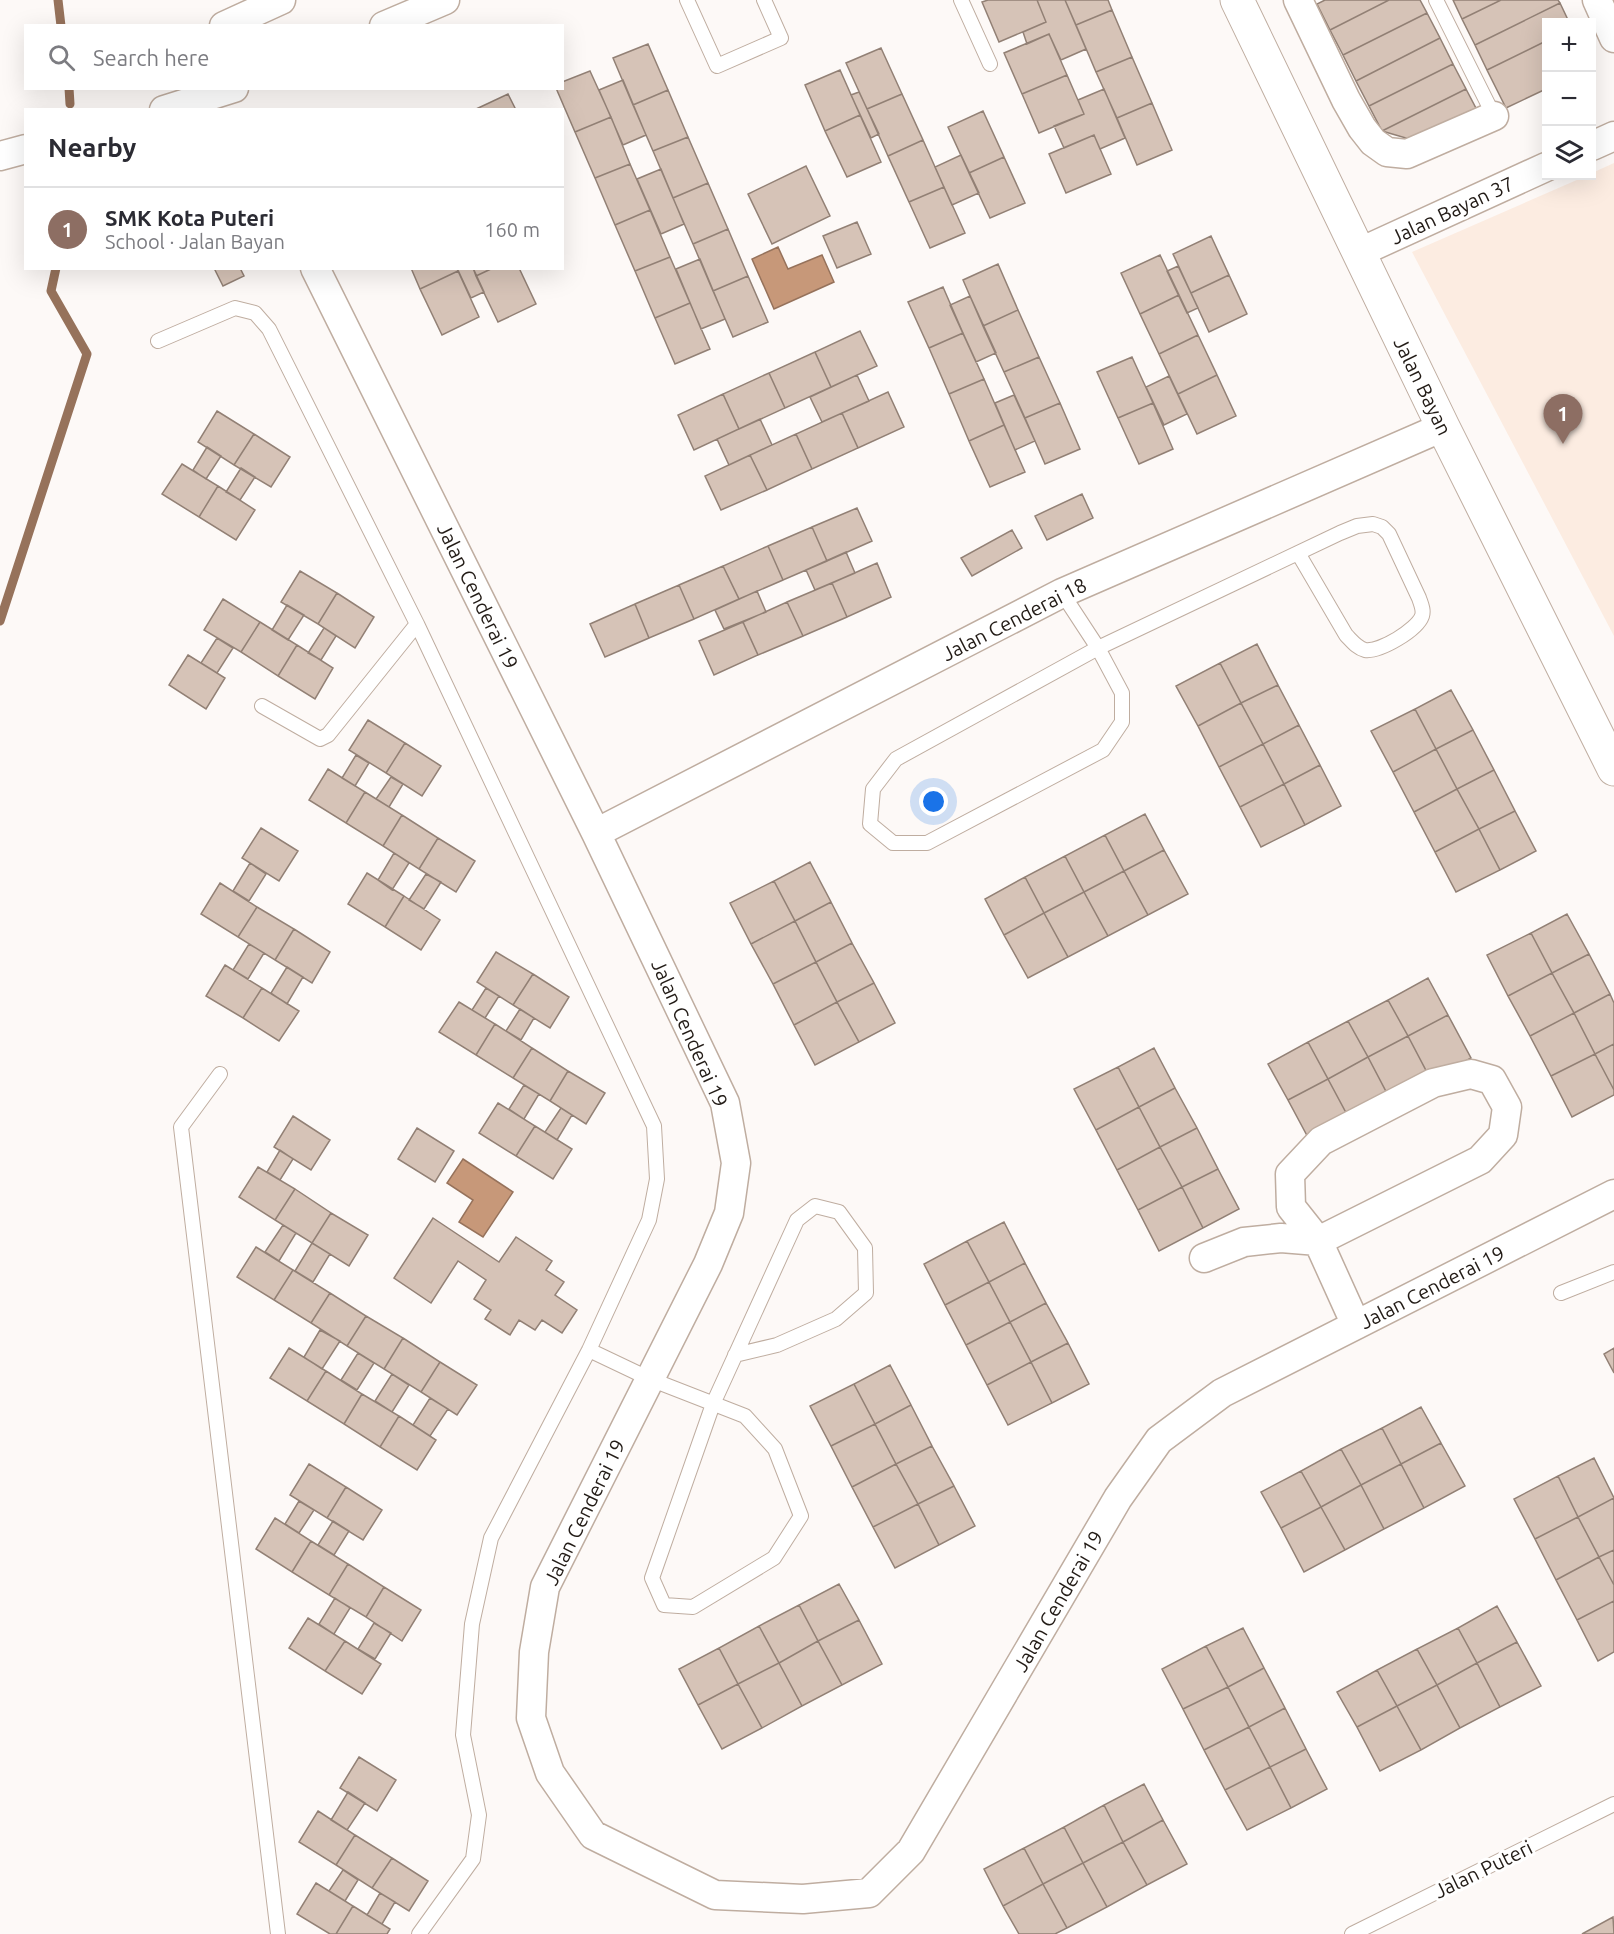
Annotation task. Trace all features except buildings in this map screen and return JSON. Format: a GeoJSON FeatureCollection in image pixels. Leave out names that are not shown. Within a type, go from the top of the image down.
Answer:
{"type":"FeatureCollection","features":[{"type":"Feature","properties":{"kind":"street"},"geometry":{"type":"LineString","coordinates":[[389,24],[445,0]]}},
{"type":"Feature","properties":{"kind":"street","name":"Jalan Bayan"},"geometry":{"type":"LineString","coordinates":[[1237,0],[1443,427],[1614,769]]}},
{"type":"Feature","properties":{"kind":"street"},"geometry":{"type":"LineString","coordinates":[[1298,0],[1362,128],[1373,142],[1387,152],[1407,154],[1494,116]]}},
{"type":"Feature","properties":{"kind":"street"},"geometry":{"type":"LineString","coordinates":[[1597,0],[1614,38]]}},
{"type":"Feature","properties":{"kind":"street"},"geometry":{"type":"LineString","coordinates":[[228,24],[276,1]]}},
{"type":"Feature","properties":{"kind":"street"},"geometry":{"type":"LineString","coordinates":[[174,108],[232,96]]}},
{"type":"Feature","properties":{"kind":"street"},"geometry":{"type":"LineString","coordinates":[[1596,144],[1614,136]]}},
{"type":"Feature","properties":{"kind":"street"},"geometry":{"type":"LineString","coordinates":[[0,156],[24,150]]}},
{"type":"Feature","properties":{"kind":"street","name":"Jalan Bayan 37"},"geometry":{"type":"LineString","coordinates":[[1358,253],[1542,169]]}},
{"type":"Feature","properties":{"kind":"street","name":"Jalan Cenderai 19"},"geometry":{"type":"LineString","coordinates":[[316,270],[596,833],[725,1103],[736,1163],[729,1213],[708,1264],[545,1587],[534,1652],[531,1718],[550,1773],[593,1835],[715,1895],[803,1899],[869,1893],[910,1851],[1118,1498],[1159,1440],[1222,1393],[1614,1194]]}},
{"type":"Feature","properties":{"kind":"street","name":"Jalan Cenderai 18"},"geometry":{"type":"LineString","coordinates":[[596,833],[1062,593],[1443,427]]}},
{"type":"Feature","properties":{"kind":"street"},"geometry":{"type":"LineString","coordinates":[[1204,1258],[1244,1242],[1281,1238],[1318,1241],[1480,1160],[1503,1135],[1506,1116],[1507,1107],[1492,1080],[1471,1074],[1433,1083],[1321,1141],[1290,1174],[1291,1207],[1318,1241],[1356,1325]]}},
{"type":"Feature","properties":{"kind":"lane"},"geometry":{"type":"LineString","coordinates":[[687,0],[717,66],[781,38],[764,0]]}},
{"type":"Feature","properties":{"kind":"lane"},"geometry":{"type":"LineString","coordinates":[[961,0],[990,64]]}},
{"type":"Feature","properties":{"kind":"lane"},"geometry":{"type":"LineString","coordinates":[[1436,0],[1494,116]]}},
{"type":"Feature","properties":{"kind":"lane"},"geometry":{"type":"LineString","coordinates":[[158,341],[235,308],[255,313],[269,329],[417,624],[654,1126],[657,1179],[649,1220],[589,1350],[491,1538],[472,1624],[463,1735],[479,1815],[473,1859],[419,1934]]}},
{"type":"Feature","properties":{"kind":"lane"},"geometry":{"type":"LineString","coordinates":[[1062,593],[1098,648],[1122,693],[1122,722],[1103,750],[927,843],[893,843],[870,824],[873,789],[896,759],[1098,648],[1298,553],[1357,526],[1373,524],[1382,526],[1389,534],[1423,608],[1421,618],[1401,637],[1376,648],[1366,650],[1358,646],[1346,635],[1298,553]]}},
{"type":"Feature","properties":{"kind":"lane"},"geometry":{"type":"LineString","coordinates":[[262,706],[320,739],[328,735],[417,624]]}},
{"type":"Feature","properties":{"kind":"lane"},"geometry":{"type":"LineString","coordinates":[[220,1074],[181,1127],[278,1934]]}},
{"type":"Feature","properties":{"kind":"lane"},"geometry":{"type":"LineString","coordinates":[[589,1350],[650,1379],[713,1404],[745,1416],[775,1449],[801,1516],[774,1558],[693,1606],[664,1605],[652,1578],[713,1404],[735,1355],[797,1220],[814,1206],[840,1212],[865,1248],[866,1293],[836,1319],[777,1345],[735,1355]]}},
{"type":"Feature","properties":{"kind":"lane"},"geometry":{"type":"LineString","coordinates":[[1561,1293],[1614,1272]]}},
{"type":"Feature","properties":{"kind":"lane","name":"Jalan Puteri"},"geometry":{"type":"LineString","coordinates":[[1352,1934],[1614,1804]]}},
{"type":"Feature","properties":{"kind":"shaded area"},"geometry":{"type":"Polygon","coordinates":[[[1614,163],[1614,636],[1412,252],[1577,180],[1596,180],[1596,171],[1614,163]]]}},
{"type":"Feature","properties":{"kind":"shaded area"},"geometry":{"type":"Polygon","coordinates":[[[778,247],[788,269],[822,255],[834,282],[774,309],[752,259],[778,247]]]}},
{"type":"Feature","properties":{"kind":"shaded area"},"geometry":{"type":"Polygon","coordinates":[[[463,1159],[513,1192],[483,1237],[459,1222],[473,1200],[447,1183],[463,1159]]]}},
{"type":"Feature","properties":{"kind":"waterway"},"geometry":{"type":"LineString","coordinates":[[58,0],[61,24]]}},
{"type":"Feature","properties":{"kind":"waterway"},"geometry":{"type":"LineString","coordinates":[[69,90],[70,104]]}},
{"type":"Feature","properties":{"kind":"waterway"},"geometry":{"type":"LineString","coordinates":[[0,621],[87,354],[51,291],[56,270]]}},
{"type":"Feature","properties":{"kind":"place","name":"SMK Kota Puteri"},"geometry":{"type":"Point","coordinates":[1563,444]}}]}
